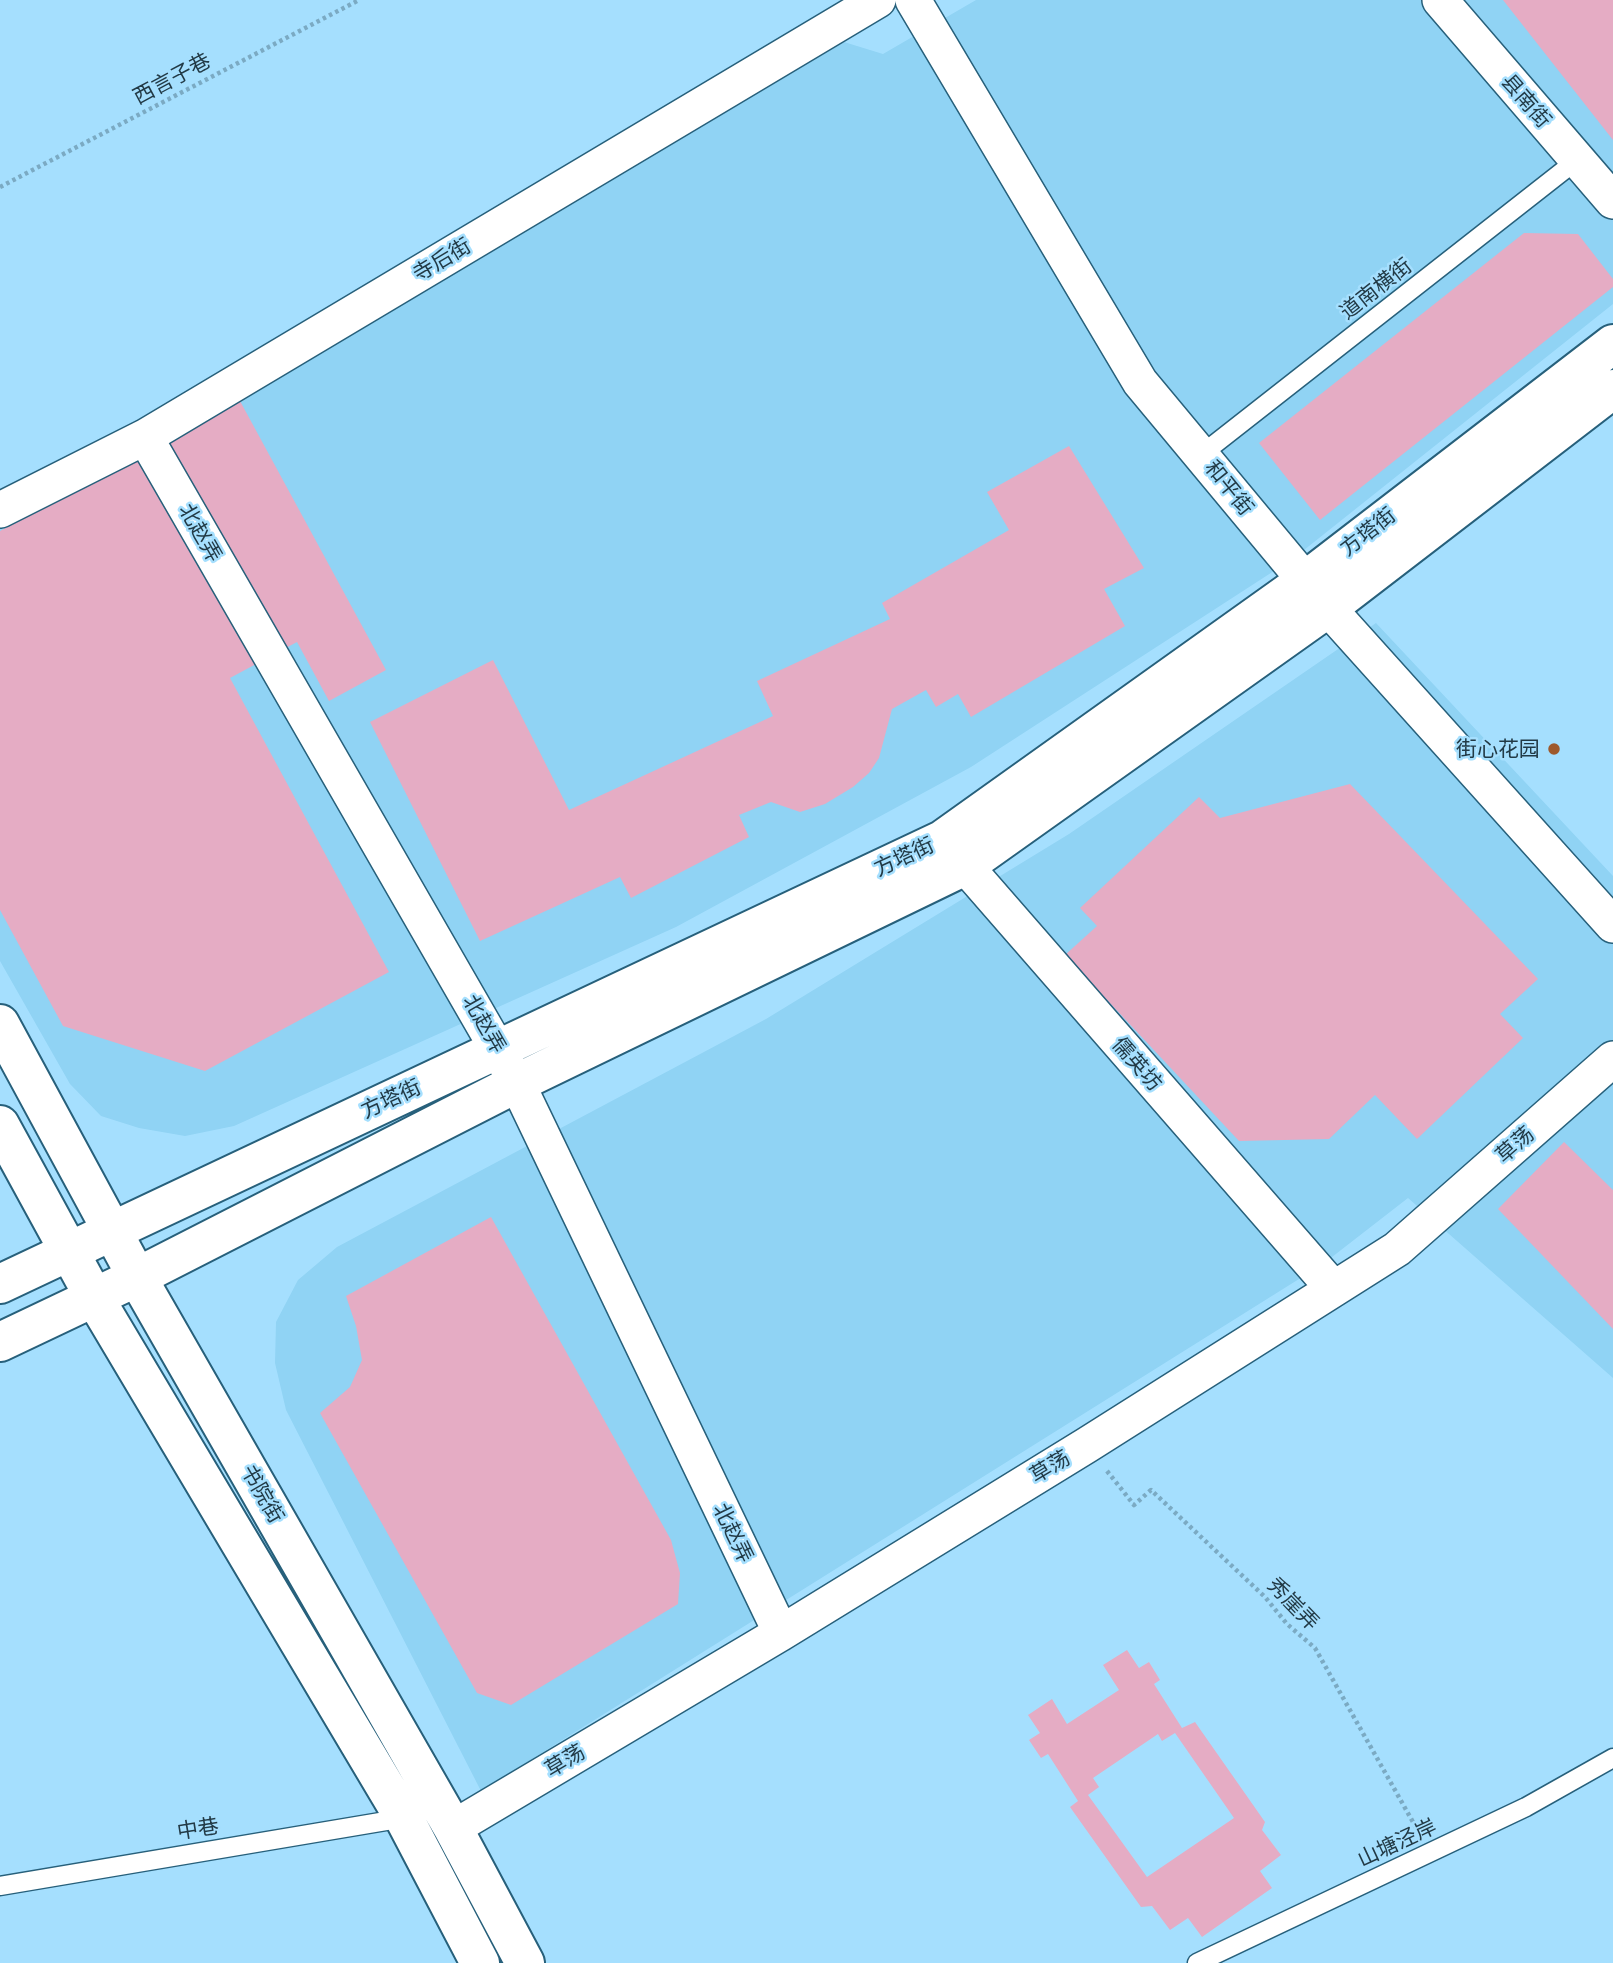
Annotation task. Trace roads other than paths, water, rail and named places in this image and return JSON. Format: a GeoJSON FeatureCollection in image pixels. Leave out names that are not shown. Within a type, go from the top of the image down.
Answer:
{"type":"FeatureCollection","features":[{"type":"Feature","properties":{"kind":"street","name":"寺后街"},"geometry":{"type":"LineString","coordinates":[[2,503],[145,437],[878,0]]}},
{"type":"Feature","properties":{"kind":"street","name":"和平街"},"geometry":{"type":"LineString","coordinates":[[914,0],[1140,382],[1317,595],[1613,926]]}},
{"type":"Feature","properties":{"kind":"street","name":"县南街"},"geometry":{"type":"LineString","coordinates":[[1440,0],[1613,201]]}},
{"type":"Feature","properties":{"kind":"street","name":"方塔街"},"geometry":{"type":"LineString","coordinates":[[1317,595],[1613,344]]}},
{"type":"Feature","properties":{"kind":"street","name":"方塔街"},"geometry":{"type":"LineString","coordinates":[[0,1342],[137,1277],[517,1083],[953,853],[1613,389]]}},
{"type":"Feature","properties":{"kind":"street","name":"北赵弄"},"geometry":{"type":"LineString","coordinates":[[145,437],[499,1049],[781,1633]]}},
{"type":"Feature","properties":{"kind":"street","name":"方塔街"},"geometry":{"type":"LineString","coordinates":[[0,1284],[499,1049],[953,853]]}},
{"type":"Feature","properties":{"kind":"street","name":"儒英坊"},"geometry":{"type":"LineString","coordinates":[[953,853],[1333,1288]]}},
{"type":"Feature","properties":{"kind":"street","name":"书院街"},"geometry":{"type":"LineString","coordinates":[[0,1024],[137,1277],[453,1828],[525,1963]]}},
{"type":"Feature","properties":{"kind":"street","name":"草荡"},"geometry":{"type":"LineString","coordinates":[[453,1828],[781,1633],[1087,1445],[1397,1249],[1613,1059]]}},
{"type":"Feature","properties":{"kind":"street","name":"书院街"},"geometry":{"type":"LineString","coordinates":[[0,1125],[94,1297],[404,1818],[480,1963]]}},
{"type":"Feature","properties":{"kind":"lane","name":"道南横街"},"geometry":{"type":"LineString","coordinates":[[1202,454],[1577,160]]}},
{"type":"Feature","properties":{"kind":"lane","name":"山塘泾岸"},"geometry":{"type":"LineString","coordinates":[[1197,1963],[1526,1807],[1613,1758]]}},
{"type":"Feature","properties":{"kind":"lane","name":"中巷"},"geometry":{"type":"LineString","coordinates":[[0,1886],[404,1818]]}},
{"type":"Feature","properties":{"kind":"place","name":"街心花园"},"geometry":{"type":"Point","coordinates":[1554,749]}}]}
